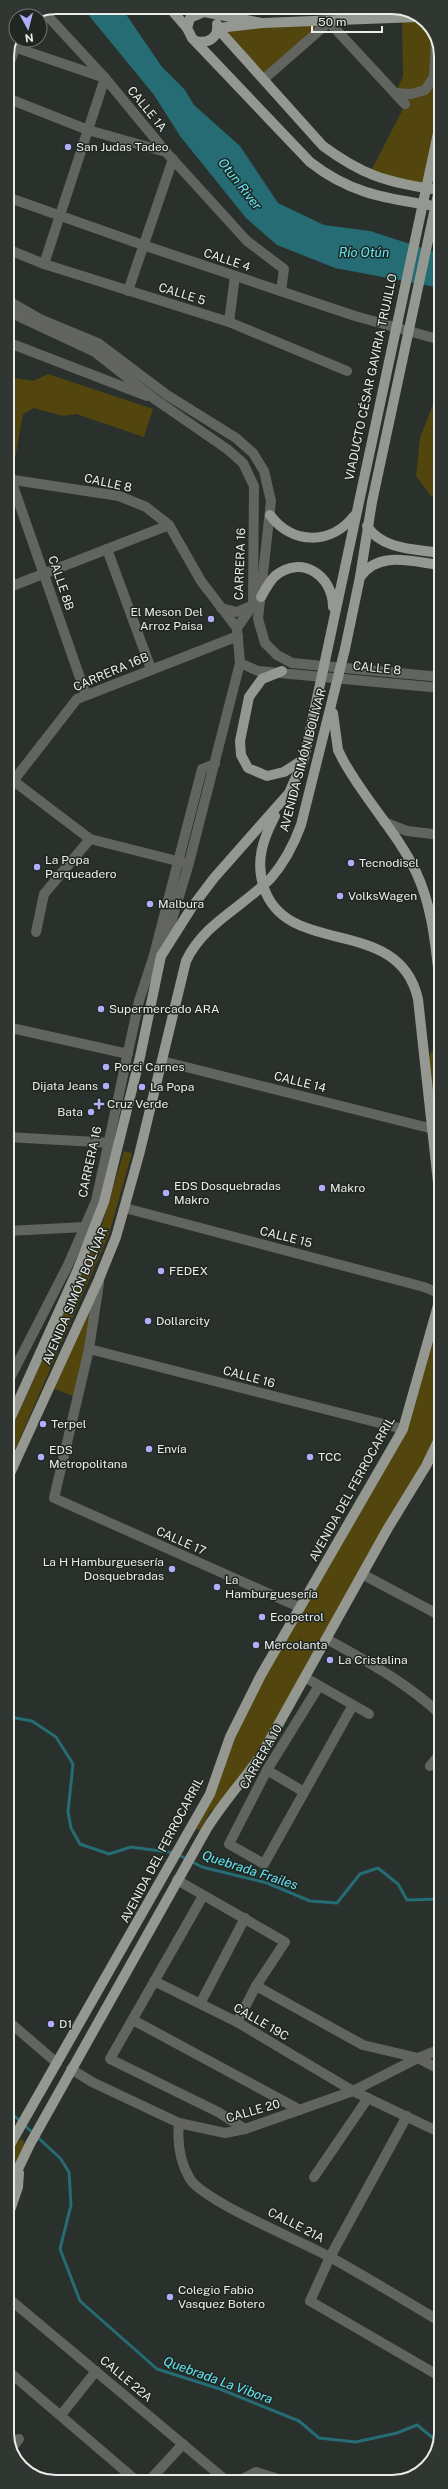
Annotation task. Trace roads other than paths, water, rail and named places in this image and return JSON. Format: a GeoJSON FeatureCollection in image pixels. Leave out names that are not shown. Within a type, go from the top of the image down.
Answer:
{"type":"FeatureCollection","features":[{"type":"Feature","properties":{"kind":"main road"},"geometry":{"type":"LineString","coordinates":[[175,14],[187,28]]}},
{"type":"Feature","properties":{"kind":"main road"},"geometry":{"type":"LineString","coordinates":[[196,14],[190,18],[187,28],[188,34],[310,162],[331,179],[369,194],[434,205]]}},
{"type":"Feature","properties":{"kind":"main road"},"geometry":{"type":"LineString","coordinates":[[206,14],[215,19],[218,28],[323,146],[352,167],[369,175],[402,184],[434,190]]}},
{"type":"Feature","properties":{"kind":"main road"},"geometry":{"type":"LineString","coordinates":[[216,14],[262,23]]}},
{"type":"Feature","properties":{"kind":"main road"},"geometry":{"type":"LineString","coordinates":[[218,28],[262,23],[330,22],[407,17]]}},
{"type":"Feature","properties":{"kind":"main road"},"geometry":{"type":"LineString","coordinates":[[196,41],[207,42],[212,39],[218,28]]}},
{"type":"Feature","properties":{"kind":"main road","name":"VIADUCTO CÉSAR GAVIRIA TRUJILLO"},"geometry":{"type":"LineString","coordinates":[[358,500],[434,151]]}},
{"type":"Feature","properties":{"kind":"main road","name":"AVENIDA SIMÓN BOLÍVAR"},"geometry":{"type":"LineString","coordinates":[[14,1465],[99,1279],[116,1237],[162,1061],[183,971],[191,951],[207,931],[271,878],[291,848],[301,826],[334,699],[360,577],[367,526],[434,213]]}},
{"type":"Feature","properties":{"kind":"main road","name":"AVENIDA SIMÓN BOLÍVAR"},"geometry":{"type":"LineString","coordinates":[[14,1409],[95,1229],[118,1143],[158,955],[214,878],[280,806],[289,793],[304,758],[358,500]]}},
{"type":"Feature","properties":{"kind":"main road"},"geometry":{"type":"LineString","coordinates":[[270,515],[282,528],[308,538],[334,534],[354,516]]}},
{"type":"Feature","properties":{"kind":"main road"},"geometry":{"type":"LineString","coordinates":[[367,526],[372,533],[386,544],[434,552]]}},
{"type":"Feature","properties":{"kind":"main road"},"geometry":{"type":"LineString","coordinates":[[360,577],[369,566],[382,560],[434,564]]}},
{"type":"Feature","properties":{"kind":"main road"},"geometry":{"type":"LineString","coordinates":[[261,597],[269,583],[280,572],[298,568],[315,572],[325,580],[332,595],[329,644]]}},
{"type":"Feature","properties":{"kind":"main road"},"geometry":{"type":"LineString","coordinates":[[282,672],[262,679],[249,697],[240,741],[241,755],[248,768],[267,776],[284,772],[304,758]]}},
{"type":"Feature","properties":{"kind":"main road"},"geometry":{"type":"LineString","coordinates":[[334,699],[334,729],[338,750],[350,774],[408,858],[422,886],[432,926],[434,941]]}},
{"type":"Feature","properties":{"kind":"main road"},"geometry":{"type":"LineString","coordinates":[[280,806],[261,848],[260,873],[267,897],[277,911],[292,923],[368,944],[389,956],[406,972],[412,980],[418,999],[434,1138]]}},
{"type":"Feature","properties":{"kind":"main road","name":"AVENIDA DEL FERROCARRIL"},"geometry":{"type":"LineString","coordinates":[[14,2138],[210,1794],[230,1737],[299,1607],[350,1524],[403,1430],[434,1320]]}},
{"type":"Feature","properties":{"kind":"main road"},"geometry":{"type":"LineString","coordinates":[[14,2177],[42,2122],[195,1848],[224,1802],[255,1764],[306,1678],[362,1574],[426,1466],[434,1449]]}},
{"type":"Feature","properties":{"kind":"main road"},"geometry":{"type":"LineString","coordinates":[[14,2199],[18,2187],[19,2166]]}},
{"type":"Feature","properties":{"kind":"street","name":"CALLE 1A"},"geometry":{"type":"LineString","coordinates":[[48,16],[105,78],[170,156],[247,241],[284,269],[281,291]]}},
{"type":"Feature","properties":{"kind":"street"},"geometry":{"type":"LineString","coordinates":[[264,79],[330,22],[405,104]]}},
{"type":"Feature","properties":{"kind":"street"},"geometry":{"type":"LineString","coordinates":[[26,48],[105,78],[62,215],[44,264]]}},
{"type":"Feature","properties":{"kind":"street"},"geometry":{"type":"LineString","coordinates":[[395,94],[411,94],[425,90],[434,77]]}},
{"type":"Feature","properties":{"kind":"street"},"geometry":{"type":"LineString","coordinates":[[14,101],[88,130],[170,156],[128,291]]}},
{"type":"Feature","properties":{"kind":"street","name":"CALLE 4"},"geometry":{"type":"LineString","coordinates":[[14,199],[62,215],[143,245],[355,316],[434,338]]}},
{"type":"Feature","properties":{"kind":"street","name":"CALLE 5"},"geometry":{"type":"LineString","coordinates":[[14,252],[44,264],[229,322],[348,372]]}},
{"type":"Feature","properties":{"kind":"street"},"geometry":{"type":"LineString","coordinates":[[229,322],[235,276]]}},
{"type":"Feature","properties":{"kind":"street"},"geometry":{"type":"LineString","coordinates":[[14,304],[40,319],[98,343],[167,395],[246,446],[264,471],[270,490],[270,515],[261,597],[238,632]]}},
{"type":"Feature","properties":{"kind":"street"},"geometry":{"type":"LineString","coordinates":[[14,314],[29,323],[90,349],[156,400]]}},
{"type":"Feature","properties":{"kind":"street"},"geometry":{"type":"LineString","coordinates":[[14,345],[156,400]]}},
{"type":"Feature","properties":{"kind":"street","name":"CARRERA 16"},"geometry":{"type":"LineString","coordinates":[[156,400],[226,449],[243,463],[252,478],[255,504],[255,608]]}},
{"type":"Feature","properties":{"kind":"street","name":"CALLE 8"},"geometry":{"type":"LineString","coordinates":[[14,481],[119,496],[146,507],[169,525],[201,581],[238,632]]}},
{"type":"Feature","properties":{"kind":"street","name":"CALLE 8B"},"geometry":{"type":"LineString","coordinates":[[14,494],[86,695]]}},
{"type":"Feature","properties":{"kind":"street"},"geometry":{"type":"LineString","coordinates":[[14,586],[169,525]]}},
{"type":"Feature","properties":{"kind":"street"},"geometry":{"type":"LineString","coordinates":[[107,549],[150,669]]}},
{"type":"Feature","properties":{"kind":"street"},"geometry":{"type":"LineString","coordinates":[[221,608],[237,612],[255,608]]}},
{"type":"Feature","properties":{"kind":"street"},"geometry":{"type":"LineString","coordinates":[[255,608],[261,636],[270,650],[300,669]]}},
{"type":"Feature","properties":{"kind":"street","name":"CARRERA 16"},"geometry":{"type":"LineString","coordinates":[[14,1370],[96,1201],[107,1143],[141,995],[158,955],[184,862],[202,769],[215,764],[240,663],[238,632]]}},
{"type":"Feature","properties":{"kind":"street","name":"CARRERA 16B"},"geometry":{"type":"LineString","coordinates":[[14,776],[77,699],[238,632]]}},
{"type":"Feature","properties":{"kind":"street","name":"CALLE 8"},"geometry":{"type":"LineString","coordinates":[[240,663],[258,671],[282,672],[300,669],[356,675],[434,687]]}},
{"type":"Feature","properties":{"kind":"street","name":"CALLE 8"},"geometry":{"type":"LineString","coordinates":[[356,675],[434,677]]}},
{"type":"Feature","properties":{"kind":"street"},"geometry":{"type":"LineString","coordinates":[[14,786],[90,839],[184,862]]}},
{"type":"Feature","properties":{"kind":"street"},"geometry":{"type":"LineString","coordinates":[[384,822],[407,831],[434,834]]}},
{"type":"Feature","properties":{"kind":"street"},"geometry":{"type":"LineString","coordinates":[[36,932],[44,894],[90,839]]}},
{"type":"Feature","properties":{"kind":"street"},"geometry":{"type":"LineString","coordinates":[[14,1028],[128,1054]]}},
{"type":"Feature","properties":{"kind":"street","name":"CALLE 14"},"geometry":{"type":"LineString","coordinates":[[162,1061],[433,1128]]}},
{"type":"Feature","properties":{"kind":"street"},"geometry":{"type":"LineString","coordinates":[[14,1137],[118,1143]]}},
{"type":"Feature","properties":{"kind":"street","name":"CALLE 15"},"geometry":{"type":"LineString","coordinates":[[124,1208],[424,1287],[434,1291]]}},
{"type":"Feature","properties":{"kind":"street"},"geometry":{"type":"LineString","coordinates":[[14,1231],[85,1226]]}},
{"type":"Feature","properties":{"kind":"street"},"geometry":{"type":"LineString","coordinates":[[89,1349],[99,1279]]}},
{"type":"Feature","properties":{"kind":"street","name":"CALLE 16"},"geometry":{"type":"LineString","coordinates":[[89,1349],[403,1430]]}},
{"type":"Feature","properties":{"kind":"street","name":"CALLE 17"},"geometry":{"type":"LineString","coordinates":[[89,1349],[54,1498],[299,1607]]}},
{"type":"Feature","properties":{"kind":"street"},"geometry":{"type":"LineString","coordinates":[[362,1574],[434,1612]]}},
{"type":"Feature","properties":{"kind":"street"},"geometry":{"type":"LineString","coordinates":[[327,1639],[393,1676],[420,1695],[434,1708]]}},
{"type":"Feature","properties":{"kind":"street"},"geometry":{"type":"LineString","coordinates":[[306,1678],[369,1714]]}},
{"type":"Feature","properties":{"kind":"street","name":"CARRERA 10"},"geometry":{"type":"LineString","coordinates":[[304,1792],[264,1864],[229,1844],[267,1770],[320,1686]]}},
{"type":"Feature","properties":{"kind":"street"},"geometry":{"type":"LineString","coordinates":[[267,1770],[304,1792],[353,1705]]}},
{"type":"Feature","properties":{"kind":"street"},"geometry":{"type":"LineString","coordinates":[[430,1766],[434,1762]]}},
{"type":"Feature","properties":{"kind":"street"},"geometry":{"type":"LineString","coordinates":[[180,1876],[203,1896],[245,1918],[285,1942],[256,1986],[236,2022]]}},
{"type":"Feature","properties":{"kind":"street"},"geometry":{"type":"LineString","coordinates":[[203,1896],[110,2059],[218,2112],[245,2129]]}},
{"type":"Feature","properties":{"kind":"street"},"geometry":{"type":"LineString","coordinates":[[201,2002],[245,1918]]}},
{"type":"Feature","properties":{"kind":"street","name":"CALLE 19C"},"geometry":{"type":"LineString","coordinates":[[154,1981],[201,2002],[353,2091]]}},
{"type":"Feature","properties":{"kind":"street"},"geometry":{"type":"LineString","coordinates":[[256,1986],[363,2045],[418,2058],[434,2066]]}},
{"type":"Feature","properties":{"kind":"street"},"geometry":{"type":"LineString","coordinates":[[133,2020],[300,2110]]}},
{"type":"Feature","properties":{"kind":"street"},"geometry":{"type":"LineString","coordinates":[[14,2026],[56,2063]]}},
{"type":"Feature","properties":{"kind":"street","name":"CALLE 20"},"geometry":{"type":"LineString","coordinates":[[72,2069],[92,2082],[179,2123],[225,2132],[245,2129],[353,2091],[418,2058],[434,2052]]}},
{"type":"Feature","properties":{"kind":"street"},"geometry":{"type":"LineString","coordinates":[[353,2091],[434,2130]]}},
{"type":"Feature","properties":{"kind":"street"},"geometry":{"type":"LineString","coordinates":[[314,2177],[368,2098]]}},
{"type":"Feature","properties":{"kind":"street"},"geometry":{"type":"LineString","coordinates":[[407,2116],[330,2257],[310,2301],[434,2373]]}},
{"type":"Feature","properties":{"kind":"street","name":"CALLE 21A"},"geometry":{"type":"LineString","coordinates":[[179,2123],[178,2138],[182,2161],[191,2179],[208,2195],[330,2257],[434,2318]]}},
{"type":"Feature","properties":{"kind":"street","name":"CALLE 22A"},"geometry":{"type":"LineString","coordinates":[[14,2303],[220,2475]]}},
{"type":"Feature","properties":{"kind":"street"},"geometry":{"type":"LineString","coordinates":[[61,2415],[96,2371]]}},
{"type":"Feature","properties":{"kind":"street"},"geometry":{"type":"LineString","coordinates":[[14,2376],[130,2475]]}},
{"type":"Feature","properties":{"kind":"street"},"geometry":{"type":"LineString","coordinates":[[15,2444],[19,2439]]}},
{"type":"Feature","properties":{"kind":"street"},"geometry":{"type":"LineString","coordinates":[[154,2475],[183,2444]]}},
{"type":"Feature","properties":{"kind":"street"},"geometry":{"type":"LineString","coordinates":[[246,2475],[256,2472],[266,2475]]}},
{"type":"Feature","properties":{"kind":"water","name":"Río Otún"},"geometry":{"type":"Polygon","coordinates":[[[88,14],[126,14],[162,67],[185,90],[194,105],[240,146],[278,203],[324,225],[370,231],[434,252],[434,287],[335,268],[277,245],[246,218],[180,136],[154,95],[88,14]]]}},
{"type":"Feature","properties":{"kind":"waterway","name":"Quebrada Frailes"},"geometry":{"type":"LineString","coordinates":[[14,1718],[32,1721],[56,1737],[73,1764],[68,1812],[71,1828],[80,1844],[109,1854],[131,1847],[175,1853],[202,1867],[267,1883],[310,1901],[337,1903],[360,1874],[378,1868],[398,1884],[407,1900],[434,1899]]}},
{"type":"Feature","properties":{"kind":"waterway","name":"Quebrada La Vibora"},"geometry":{"type":"LineString","coordinates":[[14,2115],[60,2158],[69,2172],[71,2205],[60,2249],[80,2301],[157,2369],[220,2389],[299,2421],[319,2438],[356,2442],[397,2433],[417,2425],[434,2439]]}},
{"type":"Feature","properties":{"kind":"place","name":"San Judas Tadeo"},"geometry":{"type":"Point","coordinates":[68,147]}},
{"type":"Feature","properties":{"kind":"place","name":"El Meson Del Arroz Paisa"},"geometry":{"type":"Point","coordinates":[211,619]}},
{"type":"Feature","properties":{"kind":"place","name":"Tecnodisel"},"geometry":{"type":"Point","coordinates":[351,863]}},
{"type":"Feature","properties":{"kind":"place","name":"La Popa Parqueadero"},"geometry":{"type":"Point","coordinates":[37,867]}},
{"type":"Feature","properties":{"kind":"place","name":"VolksWagen"},"geometry":{"type":"Point","coordinates":[340,896]}},
{"type":"Feature","properties":{"kind":"place","name":"Malbura"},"geometry":{"type":"Point","coordinates":[150,904]}},
{"type":"Feature","properties":{"kind":"place","name":"Supermercado ARA"},"geometry":{"type":"Point","coordinates":[101,1009]}},
{"type":"Feature","properties":{"kind":"place","name":"Porci Carnes"},"geometry":{"type":"Point","coordinates":[106,1067]}},
{"type":"Feature","properties":{"kind":"place","name":"Dijata Jeans"},"geometry":{"type":"Point","coordinates":[106,1086]}},
{"type":"Feature","properties":{"kind":"place","name":"La Popa"},"geometry":{"type":"Point","coordinates":[142,1087]}},
{"type":"Feature","properties":{"kind":"place","name":"Cruz Verde"},"geometry":{"type":"Point","coordinates":[99,1104]}},
{"type":"Feature","properties":{"kind":"place","name":"Bata"},"geometry":{"type":"Point","coordinates":[91,1112]}},
{"type":"Feature","properties":{"kind":"place","name":"Makro"},"geometry":{"type":"Point","coordinates":[322,1188]}},
{"type":"Feature","properties":{"kind":"place","name":"EDS Dosquebradas Makro"},"geometry":{"type":"Point","coordinates":[166,1193]}},
{"type":"Feature","properties":{"kind":"place","name":"FEDEX"},"geometry":{"type":"Point","coordinates":[161,1271]}},
{"type":"Feature","properties":{"kind":"place","name":"Dollarcity"},"geometry":{"type":"Point","coordinates":[148,1321]}},
{"type":"Feature","properties":{"kind":"place","name":"Terpel"},"geometry":{"type":"Point","coordinates":[43,1424]}},
{"type":"Feature","properties":{"kind":"place","name":"Envía"},"geometry":{"type":"Point","coordinates":[149,1449]}},
{"type":"Feature","properties":{"kind":"place","name":"EDS Metropolitana"},"geometry":{"type":"Point","coordinates":[41,1457]}},
{"type":"Feature","properties":{"kind":"place","name":"TCC"},"geometry":{"type":"Point","coordinates":[310,1457]}},
{"type":"Feature","properties":{"kind":"place","name":"La H Hamburguesería Dosquebradas"},"geometry":{"type":"Point","coordinates":[172,1569]}},
{"type":"Feature","properties":{"kind":"place","name":"La Hamburguesería"},"geometry":{"type":"Point","coordinates":[217,1587]}},
{"type":"Feature","properties":{"kind":"place","name":"Ecopetrol"},"geometry":{"type":"Point","coordinates":[262,1617]}},
{"type":"Feature","properties":{"kind":"place","name":"Mercolanta"},"geometry":{"type":"Point","coordinates":[256,1645]}},
{"type":"Feature","properties":{"kind":"place","name":"La Cristalina"},"geometry":{"type":"Point","coordinates":[330,1660]}},
{"type":"Feature","properties":{"kind":"place","name":"D1"},"geometry":{"type":"Point","coordinates":[51,2024]}},
{"type":"Feature","properties":{"kind":"place","name":"Colegio Fabio Vasquez Botero"},"geometry":{"type":"Point","coordinates":[170,2297]}},
{"type":"Feature","properties":{"kind":"water label","name":"Otun River"},"geometry":{"type":"Point","coordinates":[240,184]}}]}
